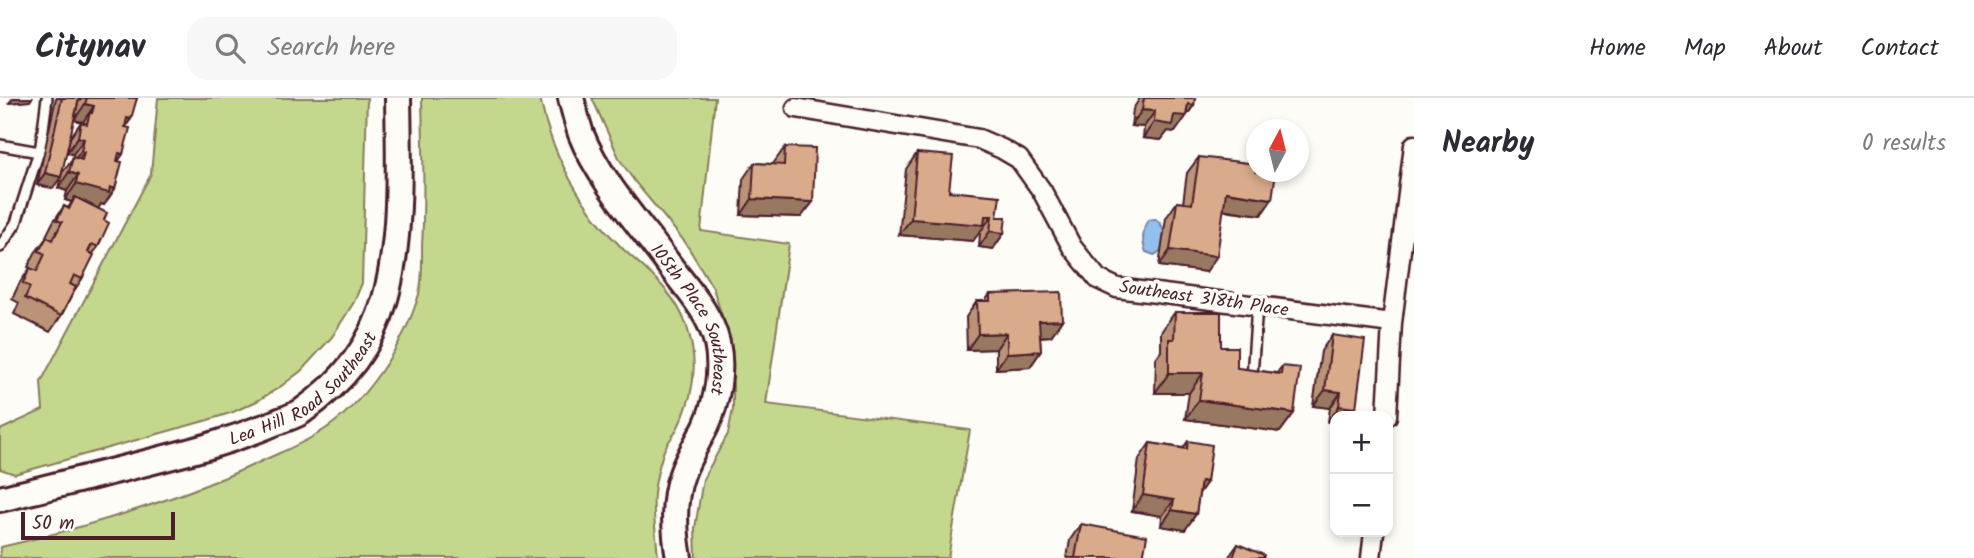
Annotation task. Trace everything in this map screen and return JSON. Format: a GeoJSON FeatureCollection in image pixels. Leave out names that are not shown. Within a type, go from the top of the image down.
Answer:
{"type":"FeatureCollection","features":[{"type":"Feature","properties":{"kind":"main road","name":"Lea Hill Road Southeast"},"geometry":{"type":"LineString","coordinates":[[0,499],[245,436],[298,414],[330,389],[357,359],[373,331],[385,299],[397,219],[398,98]]}},
{"type":"Feature","properties":{"kind":"main road","name":"105th Place Southeast"},"geometry":{"type":"LineString","coordinates":[[571,98],[581,134],[594,160],[702,309],[717,343],[718,377],[714,404],[705,428],[687,460],[676,498],[675,528],[679,558]]}},
{"type":"Feature","properties":{"kind":"street","name":"Southeast 318th Place"},"geometry":{"type":"LineString","coordinates":[[796,108],[979,139],[1002,149],[1019,159],[1042,191],[1072,247],[1098,279],[1117,288],[1392,323]]}},
{"type":"Feature","properties":{"kind":"street"},"geometry":{"type":"LineString","coordinates":[[1387,411],[1392,323],[1414,145]]}},
{"type":"Feature","properties":{"kind":"street"},"geometry":{"type":"LineString","coordinates":[[1371,558],[1373,537]]}},
{"type":"Feature","properties":{"kind":"lane"},"geometry":{"type":"LineString","coordinates":[[0,247],[16,223],[39,152],[47,98]]}},
{"type":"Feature","properties":{"kind":"lane"},"geometry":{"type":"LineString","coordinates":[[0,145],[39,152]]}},
{"type":"Feature","properties":{"kind":"lane"},"geometry":{"type":"LineString","coordinates":[[1252,376],[1257,306]]}},
{"type":"Feature","properties":{"kind":"green space"},"geometry":{"type":"Polygon","coordinates":[[[158,98],[367,98],[362,283],[354,302],[332,337],[301,371],[257,401],[208,420],[15,474],[0,469],[0,430],[43,410],[41,382],[151,174],[158,98]]]}},
{"type":"Feature","properties":{"kind":"green space"},"geometry":{"type":"Polygon","coordinates":[[[422,98],[540,98],[560,160],[582,199],[609,234],[661,284],[682,315],[693,352],[693,377],[689,401],[677,429],[664,449],[656,479],[654,509],[658,558],[0,558],[1,547],[134,511],[230,475],[312,437],[352,407],[381,372],[393,352],[413,313],[419,294],[422,276],[422,98]]]}},
{"type":"Feature","properties":{"kind":"green space"},"geometry":{"type":"Polygon","coordinates":[[[592,98],[715,98],[701,231],[789,244],[766,404],[970,430],[948,558],[696,558],[695,528],[703,479],[728,434],[733,409],[733,385],[721,313],[713,288],[685,242],[620,160],[592,98]]]}},
{"type":"Feature","properties":{"kind":"water"},"geometry":{"type":"Polygon","coordinates":[[[1155,219],[1162,227],[1165,238],[1162,248],[1154,255],[1146,252],[1143,236],[1148,220],[1155,219]]]}},
{"type":"Feature","properties":{"kind":"building"},"geometry":{"type":"Polygon","coordinates":[[[62,98],[79,98],[61,177],[45,173],[62,98]]]}},
{"type":"Feature","properties":{"kind":"building"},"geometry":{"type":"Polygon","coordinates":[[[87,98],[137,98],[131,119],[127,118],[125,127],[130,128],[123,154],[119,153],[117,161],[122,162],[115,189],[110,187],[109,193],[76,184],[78,175],[69,172],[73,157],[82,160],[84,152],[81,151],[84,139],[78,137],[81,122],[87,124],[94,106],[85,104],[87,98]]]}},
{"type":"Feature","properties":{"kind":"building"},"geometry":{"type":"Polygon","coordinates":[[[1144,98],[1195,98],[1194,105],[1188,104],[1186,116],[1174,115],[1172,125],[1154,122],[1155,111],[1142,110],[1144,98]]]}},
{"type":"Feature","properties":{"kind":"building"},"geometry":{"type":"Polygon","coordinates":[[[785,147],[815,148],[813,202],[752,199],[754,163],[784,165],[785,147]]]}},
{"type":"Feature","properties":{"kind":"building"},"geometry":{"type":"Polygon","coordinates":[[[917,153],[953,156],[949,191],[1000,196],[997,217],[1006,217],[1004,233],[990,231],[992,216],[985,216],[984,225],[911,219],[917,153]]]}},
{"type":"Feature","properties":{"kind":"building"},"geometry":{"type":"Polygon","coordinates":[[[1199,157],[1246,163],[1246,182],[1275,182],[1272,199],[1226,192],[1217,256],[1170,250],[1177,202],[1192,204],[1199,157]]]}},
{"type":"Feature","properties":{"kind":"building"},"geometry":{"type":"Polygon","coordinates":[[[75,197],[107,213],[104,220],[109,223],[98,247],[92,244],[88,252],[94,255],[82,279],[74,275],[70,284],[76,287],[61,316],[25,298],[30,287],[23,283],[30,268],[37,271],[45,254],[39,251],[47,237],[53,240],[62,222],[57,220],[64,206],[69,209],[75,197]]]}},
{"type":"Feature","properties":{"kind":"building"},"geometry":{"type":"Polygon","coordinates":[[[1061,292],[1062,320],[1039,321],[1041,351],[1007,353],[1007,333],[978,334],[977,301],[990,301],[990,294],[1061,292]]]}},
{"type":"Feature","properties":{"kind":"building"},"geometry":{"type":"Polygon","coordinates":[[[1175,312],[1221,312],[1221,347],[1237,347],[1237,368],[1281,374],[1282,366],[1300,368],[1294,413],[1199,400],[1203,373],[1169,373],[1169,339],[1174,339],[1175,312]]]}},
{"type":"Feature","properties":{"kind":"building"},"geometry":{"type":"Polygon","coordinates":[[[1332,335],[1365,340],[1356,408],[1339,406],[1341,392],[1325,390],[1332,335]]]}},
{"type":"Feature","properties":{"kind":"building"},"geometry":{"type":"Polygon","coordinates":[[[1188,441],[1212,445],[1207,482],[1201,481],[1196,514],[1172,510],[1174,500],[1143,495],[1150,443],[1187,449],[1188,441]]]}},
{"type":"Feature","properties":{"kind":"building"},"geometry":{"type":"Polygon","coordinates":[[[1081,524],[1147,536],[1143,558],[1075,558],[1081,524]]]}},
{"type":"Feature","properties":{"kind":"building"},"geometry":{"type":"Polygon","coordinates":[[[1238,544],[1264,555],[1263,558],[1233,558],[1238,544]]]}}]}
